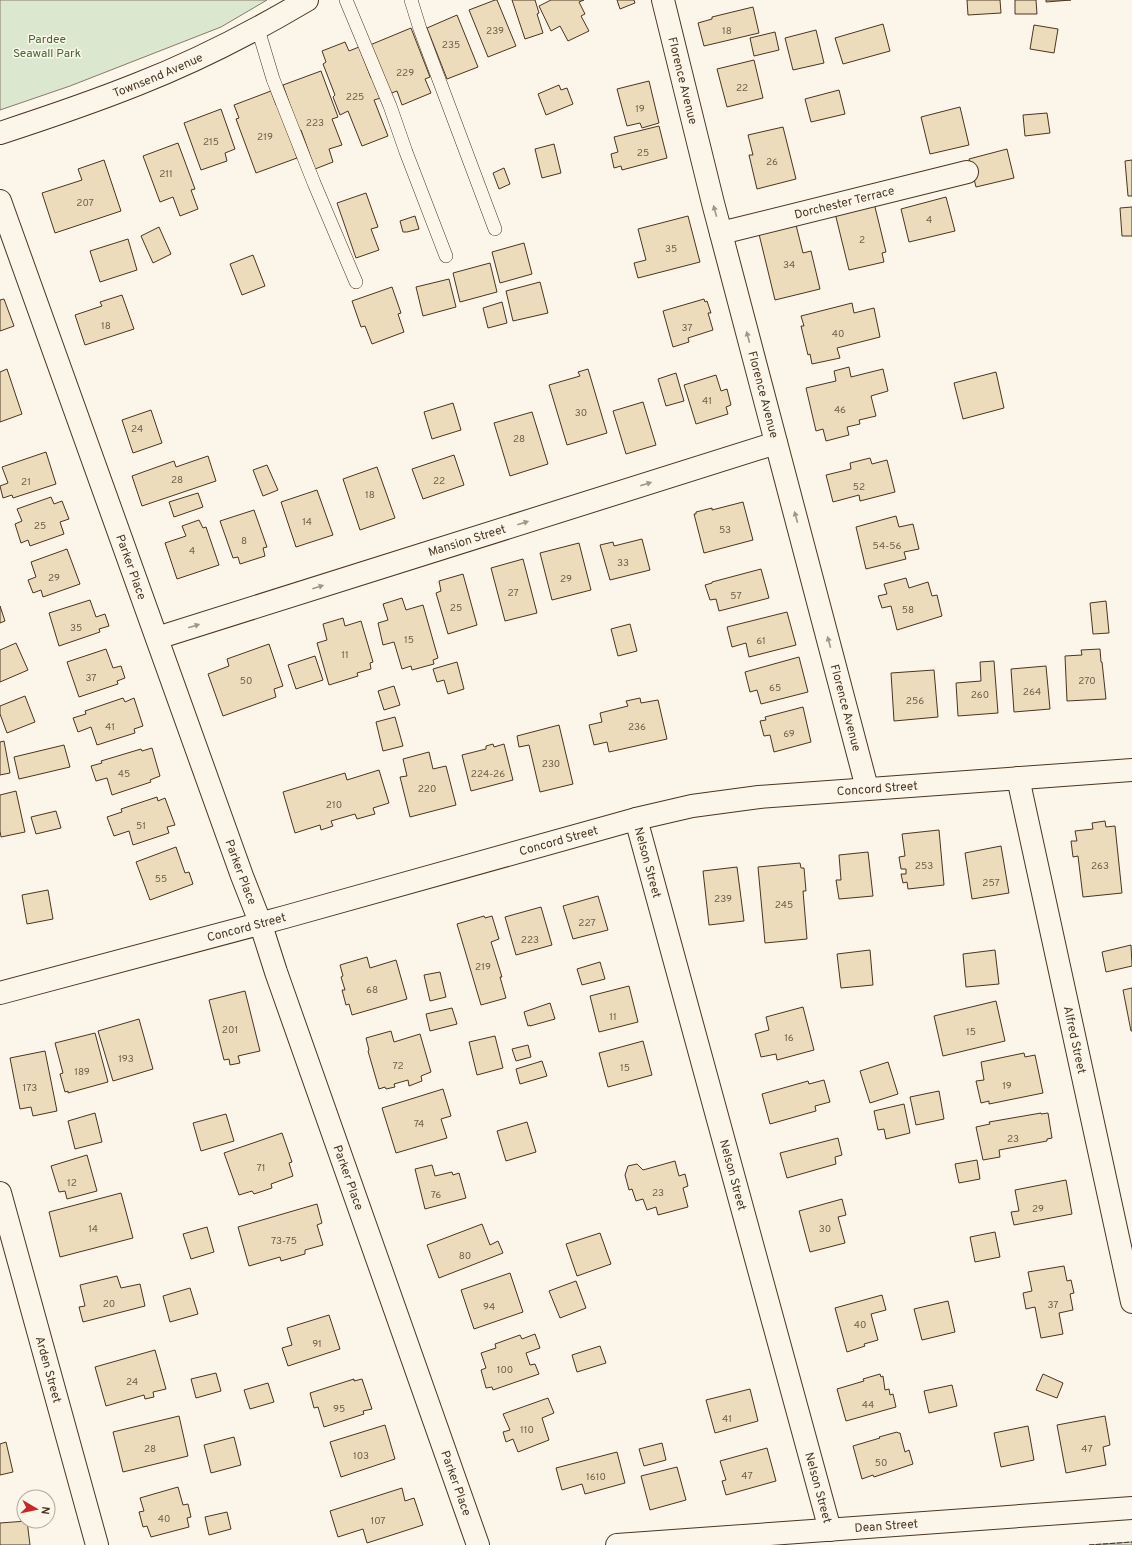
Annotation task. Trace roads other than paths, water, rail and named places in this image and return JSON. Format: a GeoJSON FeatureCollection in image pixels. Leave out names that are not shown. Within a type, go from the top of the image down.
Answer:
{"type":"FeatureCollection","features":[{"type":"Feature","properties":{"kind":"street","name":"Townsend Avenue"},"geometry":{"type":"LineString","coordinates":[[0,133],[138,84],[198,58],[258,29],[307,0]]}},
{"type":"Feature","properties":{"kind":"street","name":"Florence Avenue"},"geometry":{"type":"LineString","coordinates":[[663,0],[721,233],[867,788]]}},
{"type":"Feature","properties":{"kind":"street","name":"Dorchester Terrace"},"geometry":{"type":"LineString","coordinates":[[721,233],[967,172]]}},
{"type":"Feature","properties":{"kind":"street","name":"Parker Place"},"geometry":{"type":"LineString","coordinates":[[0,201],[239,868],[260,922],[276,972],[478,1545]]}},
{"type":"Feature","properties":{"kind":"street","name":"Mansion Street"},"geometry":{"type":"LineString","coordinates":[[157,638],[776,443]]}},
{"type":"Feature","properties":{"kind":"street","name":"Concord Street"},"geometry":{"type":"LineString","coordinates":[[0,993],[260,922],[285,917],[636,819],[692,806],[759,797],[867,788],[1132,770]]}},
{"type":"Feature","properties":{"kind":"street","name":"Alfred Street"},"geometry":{"type":"LineString","coordinates":[[1018,778],[1132,1302]]}},
{"type":"Feature","properties":{"kind":"street","name":"Nelson Street"},"geometry":{"type":"LineString","coordinates":[[636,819],[830,1530]]}},
{"type":"Feature","properties":{"kind":"street","name":"Arden Street"},"geometry":{"type":"LineString","coordinates":[[0,1193],[97,1545]]}},
{"type":"Feature","properties":{"kind":"street","name":"Dean Street"},"geometry":{"type":"LineString","coordinates":[[617,1545],[1132,1508]]}},
{"type":"Feature","properties":{"kind":"lane"},"geometry":{"type":"LineString","coordinates":[[346,0],[390,106],[446,256]]}},
{"type":"Feature","properties":{"kind":"lane"},"geometry":{"type":"LineString","coordinates":[[411,0],[423,37],[495,229]]}},
{"type":"Feature","properties":{"kind":"lane"},"geometry":{"type":"LineString","coordinates":[[258,29],[276,86],[314,183],[356,282]]}},
{"type":"Feature","properties":{"kind":"park label","name":"Pardee Seawall Park"},"geometry":{"type":"Point","coordinates":[47,46]}}]}
